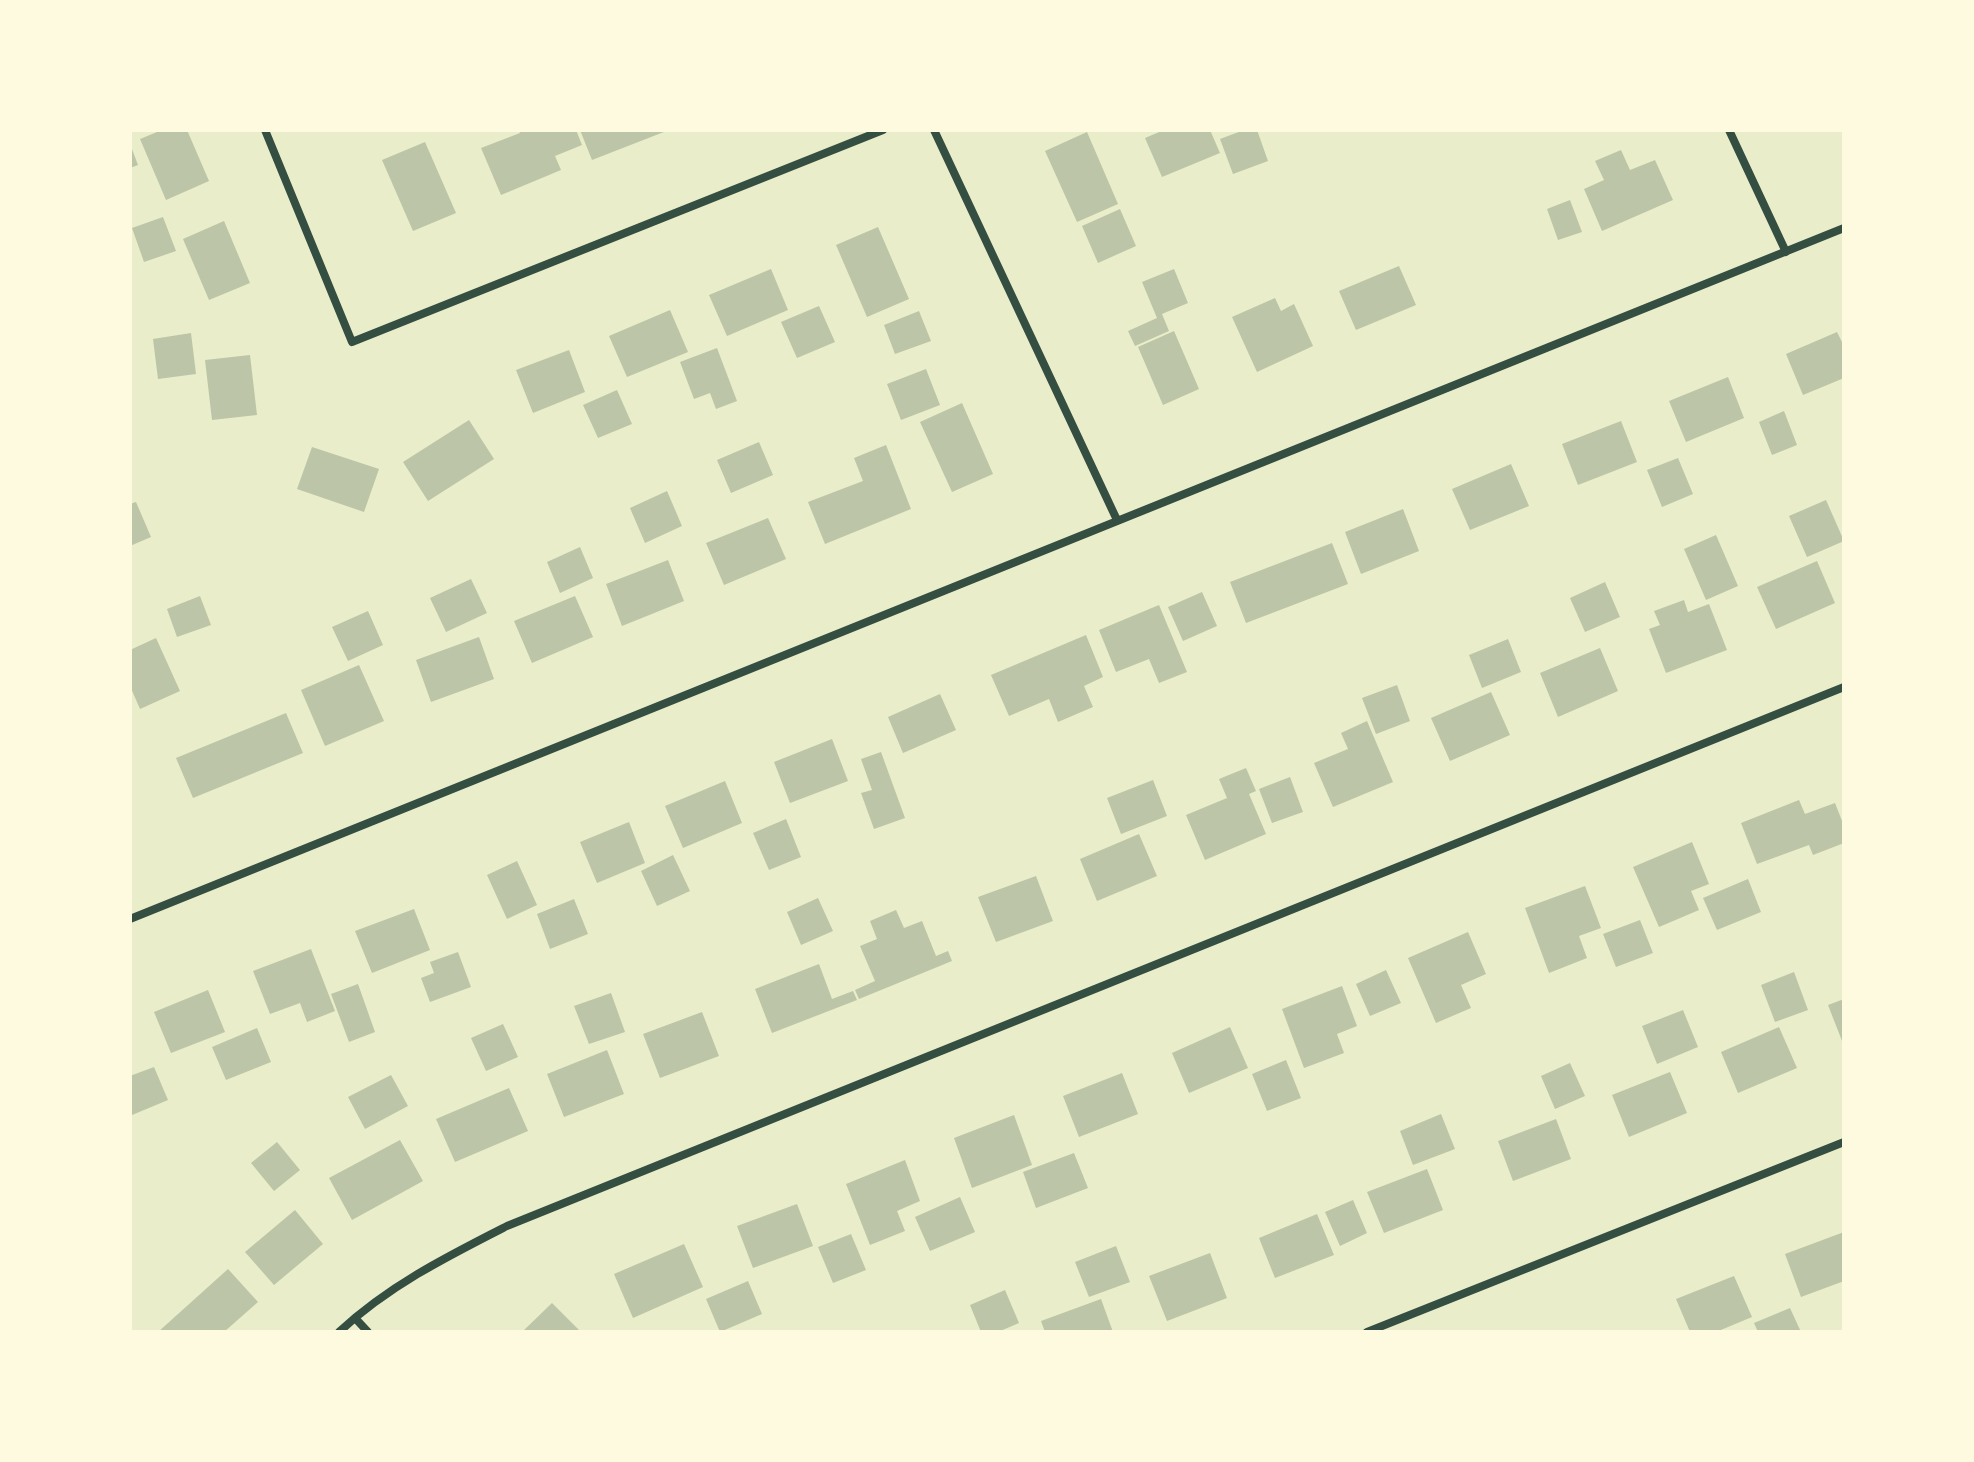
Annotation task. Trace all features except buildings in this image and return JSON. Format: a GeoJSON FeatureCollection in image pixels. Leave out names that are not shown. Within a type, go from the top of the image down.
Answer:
{"type":"FeatureCollection","features":[{"type":"Feature","properties":{"kind":"street"},"geometry":{"type":"LineString","coordinates":[[265,130],[352,342],[883,130]]}},
{"type":"Feature","properties":{"kind":"street"},"geometry":{"type":"LineString","coordinates":[[934,130],[1117,520]]}},
{"type":"Feature","properties":{"kind":"street"},"geometry":{"type":"LineString","coordinates":[[1729,130],[1786,252]]}},
{"type":"Feature","properties":{"kind":"street"},"geometry":{"type":"LineString","coordinates":[[130,919],[1844,228]]}},
{"type":"Feature","properties":{"kind":"street"},"geometry":{"type":"LineString","coordinates":[[339,1332],[383,1295],[443,1258],[507,1226],[1844,687]]}},
{"type":"Feature","properties":{"kind":"street"},"geometry":{"type":"LineString","coordinates":[[1367,1332],[1844,1142]]}},
{"type":"Feature","properties":{"kind":"street"},"geometry":{"type":"LineString","coordinates":[[355,1318],[368,1332]]}}]}
